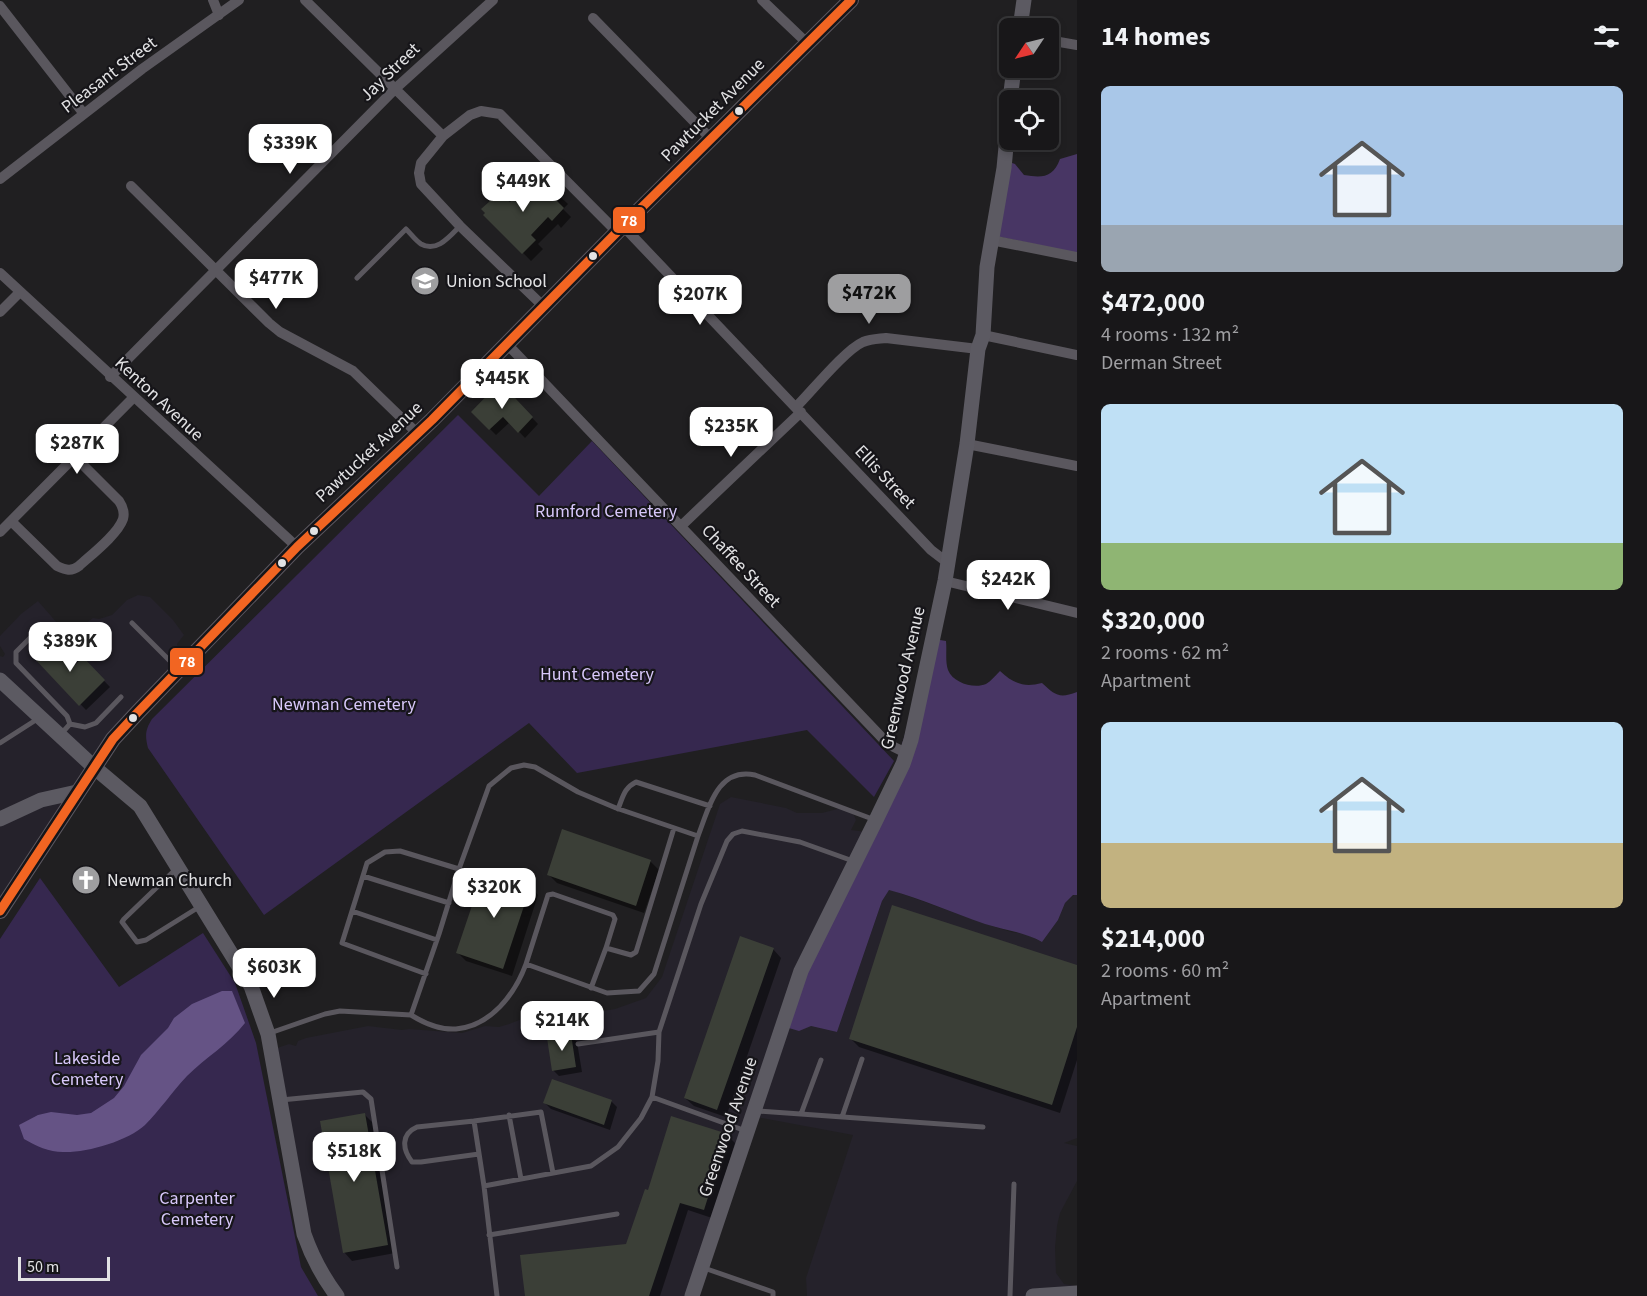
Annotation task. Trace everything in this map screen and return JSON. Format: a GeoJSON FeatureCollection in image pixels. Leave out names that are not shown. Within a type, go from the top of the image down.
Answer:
{"type":"FeatureCollection","features":[{"type":"Feature","properties":{"kind":"main road","name":"Pawtucket Avenue"},"geometry":{"type":"LineString","coordinates":[[0,911],[113,739],[297,547],[417,434],[851,0]]}},
{"type":"Feature","properties":{"kind":"street"},"geometry":{"type":"LineString","coordinates":[[213,0],[219,15]]}},
{"type":"Feature","properties":{"kind":"street","name":"Pleasant Street"},"geometry":{"type":"LineString","coordinates":[[0,179],[142,69],[239,0]]}},
{"type":"Feature","properties":{"kind":"street"},"geometry":{"type":"LineString","coordinates":[[305,0],[443,136]]}},
{"type":"Feature","properties":{"kind":"street","name":"Jay Street"},"geometry":{"type":"LineString","coordinates":[[110,376],[396,88],[494,0]]}},
{"type":"Feature","properties":{"kind":"street"},"geometry":{"type":"LineString","coordinates":[[762,0],[807,43]]}},
{"type":"Feature","properties":{"kind":"street"},"geometry":{"type":"LineString","coordinates":[[1021,18],[1024,0]]}},
{"type":"Feature","properties":{"kind":"street"},"geometry":{"type":"LineString","coordinates":[[0,6],[84,114]]}},
{"type":"Feature","properties":{"kind":"street"},"geometry":{"type":"LineString","coordinates":[[593,18],[711,139]]}},
{"type":"Feature","properties":{"kind":"street"},"geometry":{"type":"LineString","coordinates":[[1059,42],[1077,45]]}},
{"type":"Feature","properties":{"kind":"street","name":"Ellis Street"},"geometry":{"type":"LineString","coordinates":[[543,306],[460,226],[421,184],[419,173],[421,163],[443,136],[470,115],[481,111],[500,114],[620,229],[798,409],[931,550],[948,563]]}},
{"type":"Feature","properties":{"kind":"street","name":"Greenwood Avenue"},"geometry":{"type":"LineString","coordinates":[[692,1296],[756,1111],[801,971],[876,820],[906,753],[948,563],[967,444],[987,267],[1006,150]]}},
{"type":"Feature","properties":{"kind":"street"},"geometry":{"type":"LineString","coordinates":[[131,186],[215,271],[280,332],[353,371],[417,434]]}},
{"type":"Feature","properties":{"kind":"street"},"geometry":{"type":"LineString","coordinates":[[991,240],[1077,257]]}},
{"type":"Feature","properties":{"kind":"street","name":"Kenton Avenue"},"geometry":{"type":"LineString","coordinates":[[0,273],[297,547]]}},
{"type":"Feature","properties":{"kind":"street"},"geometry":{"type":"LineString","coordinates":[[0,312],[20,292]]}},
{"type":"Feature","properties":{"kind":"street"},"geometry":{"type":"LineString","coordinates":[[681,526],[798,409],[851,350],[862,343],[886,338],[980,342],[1077,355]]}},
{"type":"Feature","properties":{"kind":"street","name":"Chaffee Street"},"geometry":{"type":"LineString","coordinates":[[507,344],[888,744],[906,753]]}},
{"type":"Feature","properties":{"kind":"street"},"geometry":{"type":"LineString","coordinates":[[0,532],[134,397]]}},
{"type":"Feature","properties":{"kind":"street"},"geometry":{"type":"LineString","coordinates":[[967,444],[1077,466]]}},
{"type":"Feature","properties":{"kind":"street"},"geometry":{"type":"LineString","coordinates":[[11,521],[57,566],[66,570],[74,570],[79,566],[119,527],[124,509],[119,501],[75,457]]}},
{"type":"Feature","properties":{"kind":"street"},"geometry":{"type":"LineString","coordinates":[[945,581],[1077,613]]}},
{"type":"Feature","properties":{"kind":"street"},"geometry":{"type":"LineString","coordinates":[[0,680],[94,768],[140,806],[251,986],[268,1034],[282,1100],[304,1234],[323,1278],[337,1296]]}},
{"type":"Feature","properties":{"kind":"street"},"geometry":{"type":"LineString","coordinates":[[0,819],[41,800],[77,792]]}},
{"type":"Feature","properties":{"kind":"street"},"geometry":{"type":"LineString","coordinates":[[1033,1296],[1077,1293]]}},
{"type":"Feature","properties":{"kind":"lane"},"geometry":{"type":"LineString","coordinates":[[357,278],[406,229],[422,244],[432,246],[443,243],[460,226]]}},
{"type":"Feature","properties":{"kind":"lane"},"geometry":{"type":"LineString","coordinates":[[132,623],[179,670]]}},
{"type":"Feature","properties":{"kind":"lane"},"geometry":{"type":"LineString","coordinates":[[39,628],[16,652],[16,663],[67,716],[70,724]]}},
{"type":"Feature","properties":{"kind":"lane"},"geometry":{"type":"LineString","coordinates":[[70,724],[86,727],[96,723],[121,697]]}},
{"type":"Feature","properties":{"kind":"lane"},"geometry":{"type":"LineString","coordinates":[[0,743],[39,717]]}},
{"type":"Feature","properties":{"kind":"lane"},"geometry":{"type":"LineString","coordinates":[[59,736],[70,724]]}},
{"type":"Feature","properties":{"kind":"lane"},"geometry":{"type":"LineString","coordinates":[[411,1015],[489,786],[512,768],[524,765],[535,767],[578,792],[618,809],[698,836]]}},
{"type":"Feature","properties":{"kind":"lane"},"geometry":{"type":"LineString","coordinates":[[526,964],[607,993],[639,991],[654,974],[698,836],[710,806],[718,788],[735,774],[744,772],[755,775],[876,820]]}},
{"type":"Feature","properties":{"kind":"lane"},"geometry":{"type":"LineString","coordinates":[[618,809],[624,792],[629,785],[636,782],[710,806]]}},
{"type":"Feature","properties":{"kind":"lane"},"geometry":{"type":"LineString","coordinates":[[606,948],[631,955],[636,952],[674,828]]}},
{"type":"Feature","properties":{"kind":"lane"},"geometry":{"type":"LineString","coordinates":[[484,1186],[591,1166],[618,1146],[641,1118],[652,1097],[658,1061],[659,1032],[701,904],[727,841],[733,834],[742,831],[800,842],[855,862]]}},
{"type":"Feature","properties":{"kind":"lane"},"geometry":{"type":"LineString","coordinates":[[426,974],[342,943],[367,863],[385,852],[400,851],[459,869]]}},
{"type":"Feature","properties":{"kind":"lane"},"geometry":{"type":"LineString","coordinates":[[178,866],[122,922],[137,942],[140,942],[202,905]]}},
{"type":"Feature","properties":{"kind":"lane"},"geometry":{"type":"LineString","coordinates":[[363,876],[449,903]]}},
{"type":"Feature","properties":{"kind":"lane"},"geometry":{"type":"LineString","coordinates":[[268,1034],[340,1011],[411,1015],[427,1024],[456,1029],[481,1021],[499,1008],[519,981],[548,895],[553,894],[613,915],[615,919],[591,988]]}},
{"type":"Feature","properties":{"kind":"lane"},"geometry":{"type":"LineString","coordinates":[[352,911],[437,940]]}},
{"type":"Feature","properties":{"kind":"lane"},"geometry":{"type":"LineString","coordinates":[[578,1044],[659,1032]]}},
{"type":"Feature","properties":{"kind":"lane"},"geometry":{"type":"LineString","coordinates":[[842,1117],[862,1059]]}},
{"type":"Feature","properties":{"kind":"lane"},"geometry":{"type":"LineString","coordinates":[[801,1114],[821,1060]]}},
{"type":"Feature","properties":{"kind":"lane"},"geometry":{"type":"LineString","coordinates":[[282,1100],[363,1092],[371,1099],[397,1267]]}},
{"type":"Feature","properties":{"kind":"lane"},"geometry":{"type":"LineString","coordinates":[[652,1097],[748,1131]]}},
{"type":"Feature","properties":{"kind":"lane"},"geometry":{"type":"LineString","coordinates":[[756,1111],[983,1127]]}},
{"type":"Feature","properties":{"kind":"lane"},"geometry":{"type":"LineString","coordinates":[[479,1154],[421,1162],[412,1161],[406,1155],[404,1138],[408,1131],[417,1127],[541,1112],[553,1173]]}},
{"type":"Feature","properties":{"kind":"lane"},"geometry":{"type":"LineString","coordinates":[[509,1115],[521,1179]]}},
{"type":"Feature","properties":{"kind":"lane"},"geometry":{"type":"LineString","coordinates":[[474,1121],[497,1296]]}},
{"type":"Feature","properties":{"kind":"lane"},"geometry":{"type":"LineString","coordinates":[[1010,1296],[1014,1184]]}},
{"type":"Feature","properties":{"kind":"lane"},"geometry":{"type":"LineString","coordinates":[[489,1235],[617,1214]]}},
{"type":"Feature","properties":{"kind":"lane"},"geometry":{"type":"LineString","coordinates":[[702,1267],[773,1292],[772,1296]]}},
{"type":"Feature","properties":{"kind":"shaded area"},"geometry":{"type":"Polygon","coordinates":[[[1077,154],[1077,253],[995,236],[1012,163],[1024,175],[1041,176],[1054,170],[1060,159],[1077,154]]]}},
{"type":"Feature","properties":{"kind":"shaded area"},"geometry":{"type":"Polygon","coordinates":[[[138,595],[150,597],[173,620],[184,635],[177,644],[180,655],[184,658],[140,711],[0,915],[0,656],[3,657],[5,654],[0,646],[0,636],[21,614],[38,601],[65,632],[76,630],[93,618],[99,619],[112,615],[127,600],[138,595]]]}},
{"type":"Feature","properties":{"kind":"shaded area"},"geometry":{"type":"Polygon","coordinates":[[[934,639],[946,641],[948,670],[954,678],[964,684],[976,686],[986,684],[1000,671],[1009,679],[1019,683],[1029,685],[1042,683],[1058,695],[1077,692],[1077,895],[1073,895],[1065,903],[1058,920],[1042,942],[889,890],[882,901],[837,1032],[811,1026],[799,1031],[782,1026],[881,813],[934,639]]]}},
{"type":"Feature","properties":{"kind":"shaded area"},"geometry":{"type":"Polygon","coordinates":[[[731,797],[786,808],[797,813],[822,813],[841,808],[853,813],[856,820],[851,830],[867,832],[811,1026],[837,1032],[882,901],[889,889],[983,923],[1026,934],[1042,942],[1058,920],[1065,903],[1077,895],[1077,1138],[1064,1143],[1077,1146],[1077,1181],[1060,1213],[1055,1248],[1056,1273],[1064,1284],[1076,1286],[1044,1296],[807,1296],[806,1278],[853,1135],[756,1117],[698,1296],[343,1296],[320,1260],[309,1224],[277,1048],[289,1044],[296,1046],[298,1041],[306,1038],[368,1026],[462,1033],[485,1026],[499,1027],[540,1012],[585,1014],[615,1009],[646,998],[662,977],[720,804],[731,797]]]}},
{"type":"Feature","properties":{"kind":"shaded area"},"geometry":{"type":"Polygon","coordinates":[[[222,991],[232,991],[245,1023],[232,1038],[187,1076],[138,1131],[106,1145],[72,1152],[48,1150],[24,1139],[19,1125],[38,1115],[51,1112],[77,1115],[91,1113],[114,1098],[124,1086],[141,1055],[168,1028],[174,1018],[192,1004],[222,991]]]}},
{"type":"Feature","properties":{"kind":"green space"},"geometry":{"type":"Polygon","coordinates":[[[458,415],[539,496],[592,441],[894,761],[874,797],[807,730],[577,773],[529,723],[264,915],[148,748],[146,736],[148,726],[152,719],[458,415]]]}},
{"type":"Feature","properties":{"kind":"green space"},"geometry":{"type":"Polygon","coordinates":[[[40,878],[119,987],[203,933],[235,983],[256,1043],[301,1267],[318,1296],[0,1296],[0,939],[40,878]]]}},
{"type":"Feature","properties":{"kind":"building"},"geometry":{"type":"Polygon","coordinates":[[[533,178],[546,191],[551,185],[561,195],[556,200],[564,208],[552,221],[548,217],[531,235],[536,240],[522,254],[483,215],[485,213],[481,209],[498,194],[510,202],[533,178]]]}},
{"type":"Feature","properties":{"kind":"building"},"geometry":{"type":"Polygon","coordinates":[[[500,382],[533,417],[518,433],[503,417],[489,430],[471,412],[500,382]]]}},
{"type":"Feature","properties":{"kind":"building"},"geometry":{"type":"Polygon","coordinates":[[[52,641],[75,665],[83,657],[105,680],[79,706],[34,658],[52,641]]]}},
{"type":"Feature","properties":{"kind":"building"},"geometry":{"type":"Polygon","coordinates":[[[562,829],[651,860],[636,906],[547,875],[562,829]]]}},
{"type":"Feature","properties":{"kind":"building"},"geometry":{"type":"Polygon","coordinates":[[[484,870],[531,885],[503,969],[456,953],[484,870]]]}},
{"type":"Feature","properties":{"kind":"building"},"geometry":{"type":"Polygon","coordinates":[[[892,905],[1077,965],[1077,1027],[1052,1105],[849,1039],[892,905]]]}},
{"type":"Feature","properties":{"kind":"building"},"geometry":{"type":"Polygon","coordinates":[[[740,936],[774,948],[717,1110],[684,1098],[740,936]]]}},
{"type":"Feature","properties":{"kind":"building"},"geometry":{"type":"Polygon","coordinates":[[[571,1034],[576,1067],[552,1071],[547,1038],[571,1034]]]}},
{"type":"Feature","properties":{"kind":"building"},"geometry":{"type":"Polygon","coordinates":[[[552,1079],[612,1100],[604,1125],[543,1103],[552,1079]]]}},
{"type":"Feature","properties":{"kind":"building"},"geometry":{"type":"Polygon","coordinates":[[[365,1113],[388,1245],[343,1253],[320,1121],[365,1113]]]}},
{"type":"Feature","properties":{"kind":"building"},"geometry":{"type":"Polygon","coordinates":[[[671,1116],[728,1134],[704,1210],[680,1203],[649,1296],[525,1296],[520,1255],[626,1244],[645,1189],[648,1190],[671,1116]]]}},
{"type":"Feature","properties":{"kind":"transit line","name":"78"},"geometry":{"type":"LineString","coordinates":[[0,911],[113,739],[138,712],[297,547],[432,420],[617,232],[851,0]]}},
{"type":"Feature","properties":{"kind":"place","name":"Union School"},"geometry":{"type":"Point","coordinates":[425,281]}},
{"type":"Feature","properties":{"kind":"place","name":"Newman Church"},"geometry":{"type":"Point","coordinates":[86,880]}},
{"type":"Feature","properties":{"kind":"park label","name":"Rumford Cemetery"},"geometry":{"type":"Point","coordinates":[606,511]}},
{"type":"Feature","properties":{"kind":"park label","name":"Hunt Cemetery"},"geometry":{"type":"Point","coordinates":[597,674]}},
{"type":"Feature","properties":{"kind":"park label","name":"Newman Cemetery"},"geometry":{"type":"Point","coordinates":[344,704]}},
{"type":"Feature","properties":{"kind":"park label","name":"Lakeside Cemetery"},"geometry":{"type":"Point","coordinates":[87,1068]}},
{"type":"Feature","properties":{"kind":"park label","name":"Carpenter Cemetery"},"geometry":{"type":"Point","coordinates":[197,1208]}}]}
